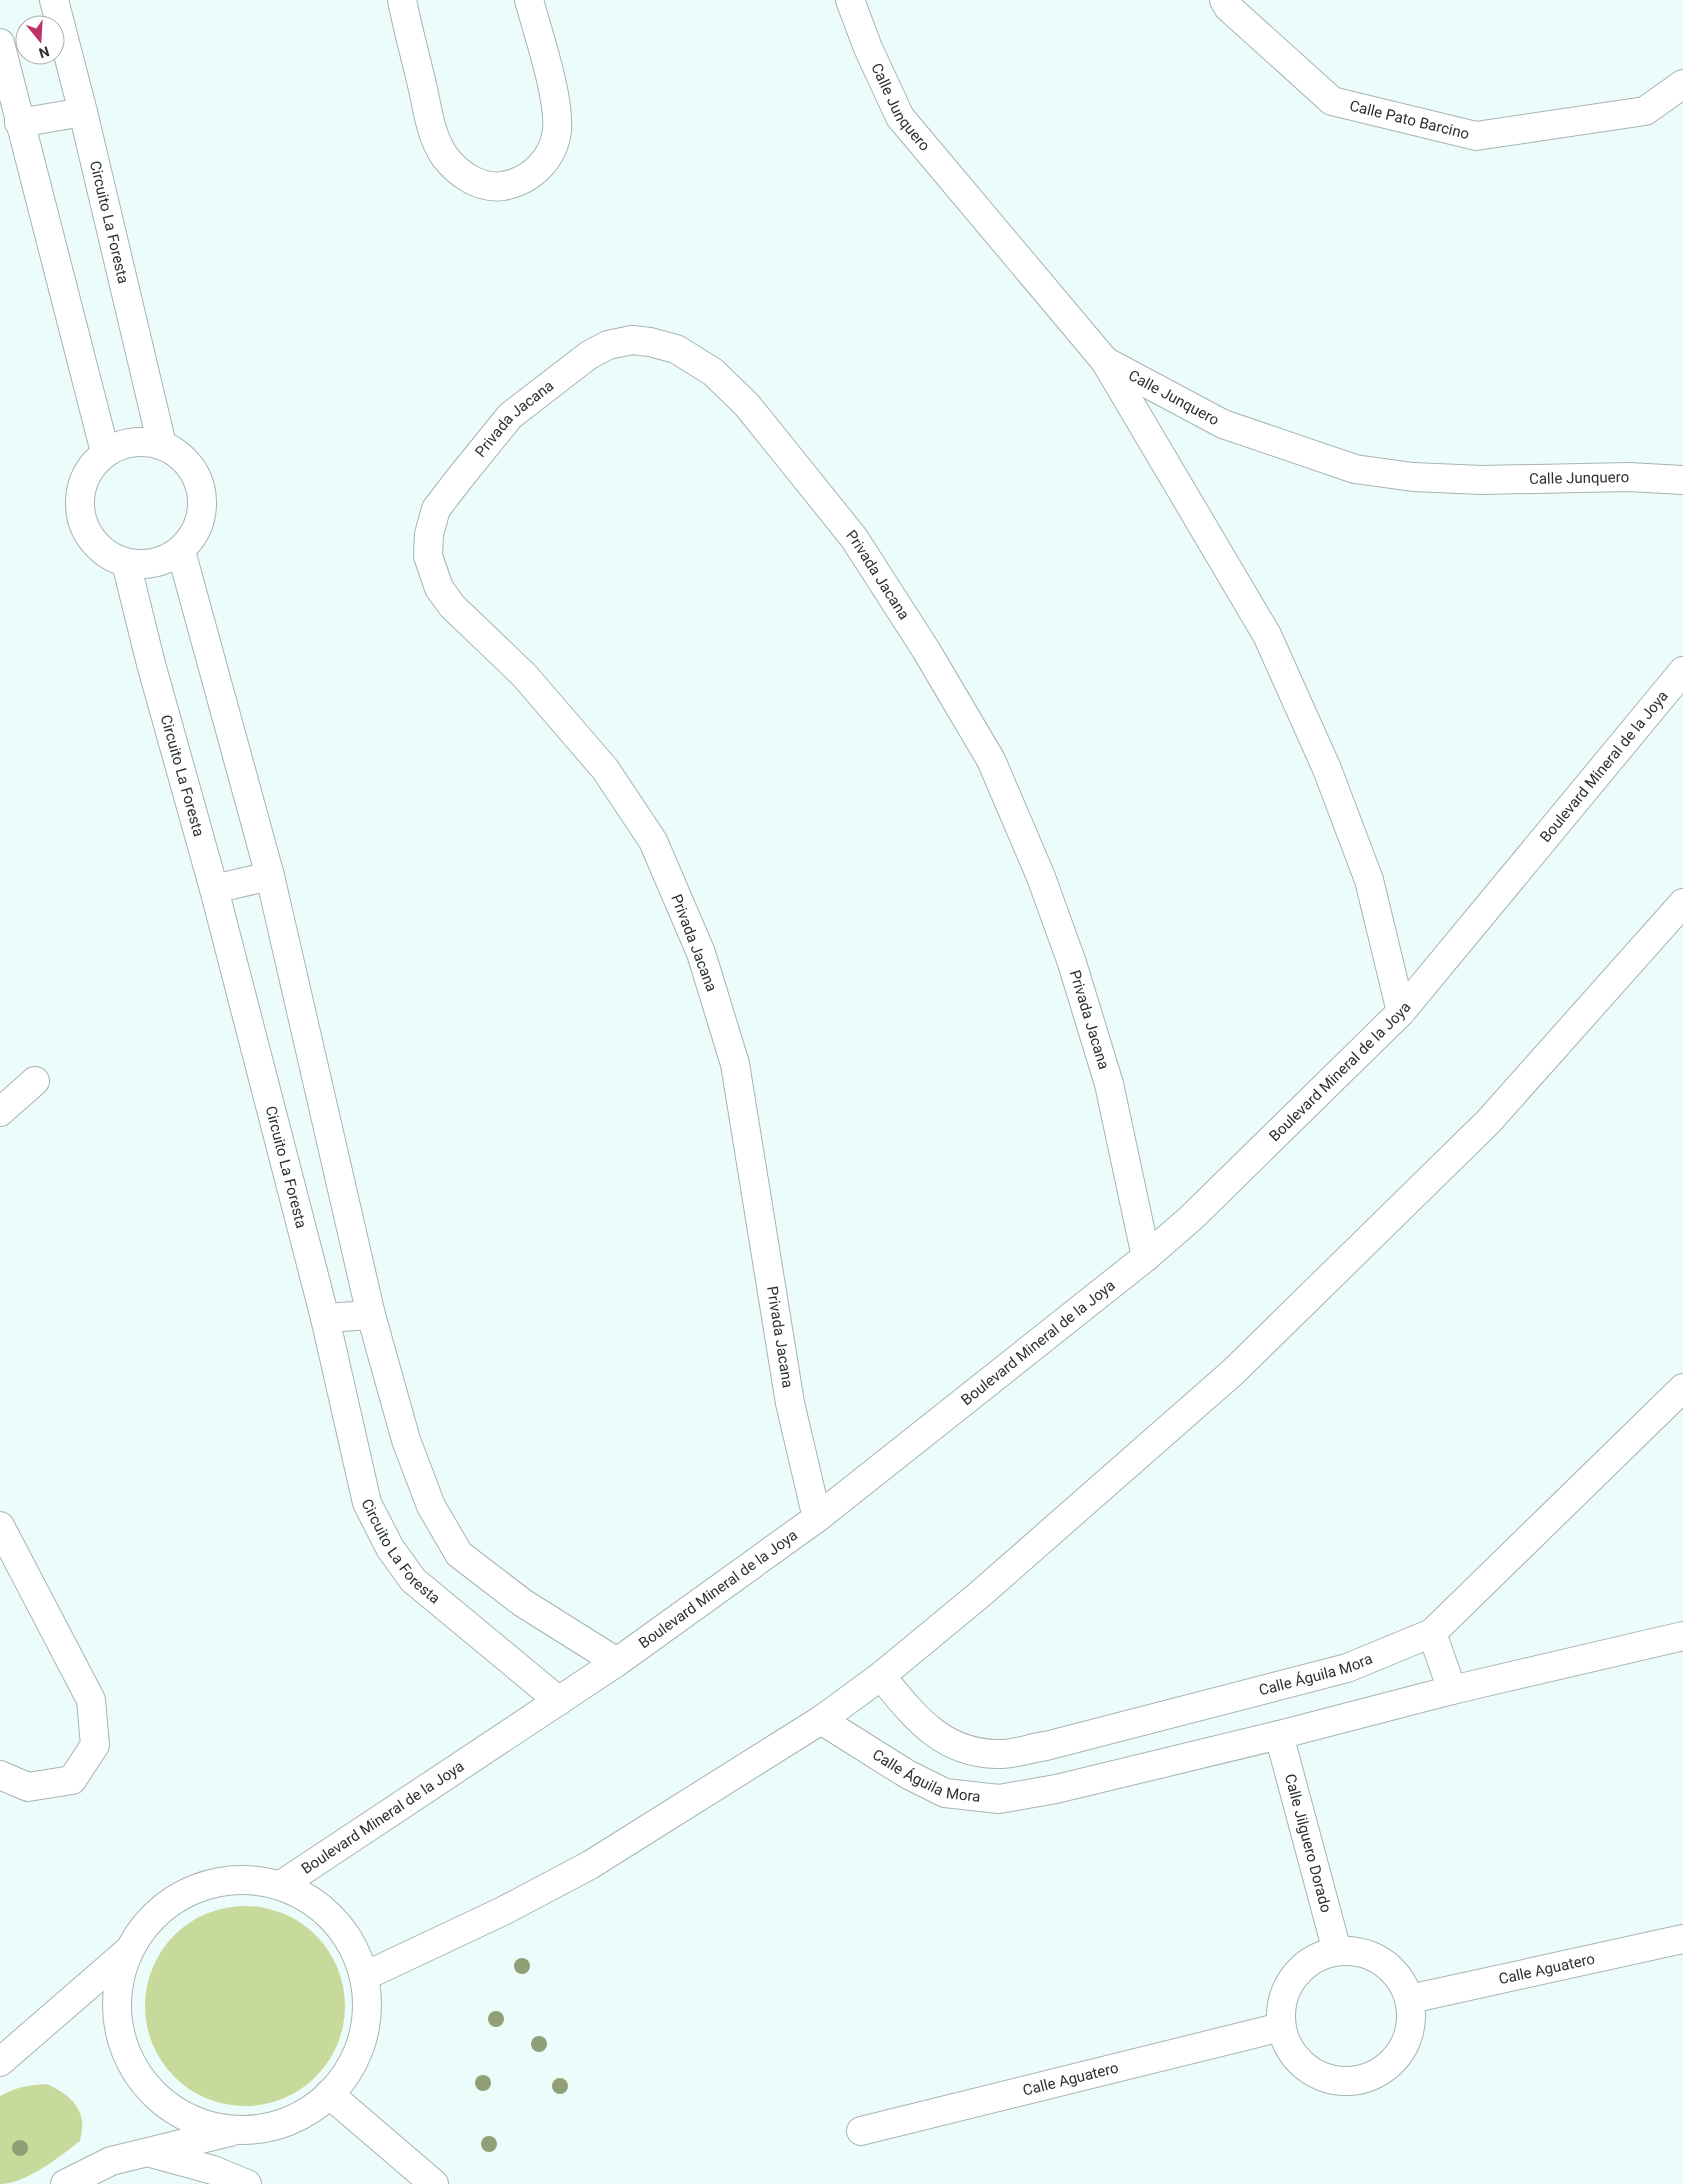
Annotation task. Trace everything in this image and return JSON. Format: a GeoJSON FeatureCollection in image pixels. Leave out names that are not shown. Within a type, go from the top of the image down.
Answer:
{"type":"FeatureCollection","features":[{"type":"Feature","properties":{"kind":"street","name":"Circuito La Foresta"},"geometry":{"type":"LineString","coordinates":[[54,0],[83,112],[162,445]]}},
{"type":"Feature","properties":{"kind":"street"},"geometry":{"type":"LineString","coordinates":[[402,0],[434,134],[444,155],[456,171],[475,182],[493,187],[517,183],[534,172],[552,148],[557,130],[555,102],[529,0]]}},
{"type":"Feature","properties":{"kind":"street","name":"Calle Junquero"},"geometry":{"type":"LineString","coordinates":[[850,0],[868,48],[900,117],[1105,361],[1223,424],[1355,469],[1413,476],[1482,480],[1630,477],[1683,480]]}},
{"type":"Feature","properties":{"kind":"street","name":"Calle Pato Barcino"},"geometry":{"type":"LineString","coordinates":[[1224,0],[1228,7],[1332,101],[1476,136],[1645,111],[1683,84]]}},
{"type":"Feature","properties":{"kind":"street"},"geometry":{"type":"LineString","coordinates":[[0,43],[105,452]]}},
{"type":"Feature","properties":{"kind":"street"},"geometry":{"type":"LineString","coordinates":[[19,123],[83,112]]}},
{"type":"Feature","properties":{"kind":"street","name":"Privada Jacana"},"geometry":{"type":"LineString","coordinates":[[817,1518],[790,1404],[735,1064],[701,953],[653,841],[605,769],[524,675],[452,606],[436,581],[428,556],[429,534],[436,509],[476,458],[510,416],[589,355],[608,345],[632,340],[650,342],[676,348],[713,372],[747,405],[854,538],[926,650],[991,760],[1041,877],[1072,963],[1109,1084],[1146,1257]]}},
{"type":"Feature","properties":{"kind":"street"},"geometry":{"type":"LineString","coordinates":[[1105,361],[1271,644],[1327,769],[1369,880],[1401,1012]]}},
{"type":"Feature","properties":{"kind":"street"},"geometry":{"type":"LineString","coordinates":[[133,441],[162,445],[189,463],[202,492],[199,524],[181,551],[155,563],[126,563],[101,551],[84,528],[78,501],[86,473],[105,452],[133,441]]}},
{"type":"Feature","properties":{"kind":"street"},"geometry":{"type":"LineString","coordinates":[[181,551],[270,876],[371,1315],[406,1440],[431,1506],[458,1554],[523,1603],[617,1662]]}},
{"type":"Feature","properties":{"kind":"street","name":"Circuito La Foresta"},"geometry":{"type":"LineString","coordinates":[[126,563],[151,664],[214,889],[325,1318],[367,1504],[390,1548],[412,1580],[558,1701]]}},
{"type":"Feature","properties":{"kind":"street","name":"Boulevard Mineral de la Joya"},"geometry":{"type":"LineString","coordinates":[[281,1885],[617,1662],[817,1518],[1146,1257],[1191,1218],[1401,1012],[1683,671]]}},
{"type":"Feature","properties":{"kind":"street"},"geometry":{"type":"LineString","coordinates":[[214,889],[270,876]]}},
{"type":"Feature","properties":{"kind":"street"},"geometry":{"type":"LineString","coordinates":[[365,1976],[503,1911],[590,1865],[821,1720],[881,1676],[979,1595],[1233,1372],[1488,1122],[1683,903]]}},
{"type":"Feature","properties":{"kind":"street"},"geometry":{"type":"LineString","coordinates":[[0,1112],[35,1081]]}},
{"type":"Feature","properties":{"kind":"street"},"geometry":{"type":"LineString","coordinates":[[325,1318],[371,1315]]}},
{"type":"Feature","properties":{"kind":"street","name":"Calle Águila Mora"},"geometry":{"type":"LineString","coordinates":[[881,1676],[909,1710],[935,1735],[964,1751],[998,1754],[1046,1746],[1347,1668],[1432,1633],[1683,1388]]}},
{"type":"Feature","properties":{"kind":"street"},"geometry":{"type":"LineString","coordinates":[[0,1526],[37,1592],[90,1700],[95,1745],[72,1780],[28,1787],[0,1775]]}},
{"type":"Feature","properties":{"kind":"street"},"geometry":{"type":"LineString","coordinates":[[1432,1633],[1452,1690]]}},
{"type":"Feature","properties":{"kind":"street","name":"Calle Águila Mora"},"geometry":{"type":"LineString","coordinates":[[821,1720],[907,1774],[945,1792],[999,1799],[1056,1789],[1279,1735],[1452,1690],[1683,1636]]}},
{"type":"Feature","properties":{"kind":"street","name":"Calle Jilguero Dorado"},"geometry":{"type":"LineString","coordinates":[[1279,1735],[1337,1951]]}},
{"type":"Feature","properties":{"kind":"street"},"geometry":{"type":"LineString","coordinates":[[0,2062],[128,1951],[148,1920],[176,1898],[209,1884],[245,1879],[281,1885],[319,1905],[348,1937],[365,1976],[367,2018],[355,2060],[329,2094],[303,2114],[272,2128],[239,2130],[111,2161],[65,2184]]}},
{"type":"Feature","properties":{"kind":"street","name":"Calle Aguatero"},"geometry":{"type":"LineString","coordinates":[[1410,1999],[1683,1938]]}},
{"type":"Feature","properties":{"kind":"street"},"geometry":{"type":"LineString","coordinates":[[128,1951],[118,1985],[117,2020],[126,2055],[145,2085],[171,2108],[203,2124],[239,2130]]}},
{"type":"Feature","properties":{"kind":"street"},"geometry":{"type":"LineString","coordinates":[[1337,1951],[1368,1954],[1394,1971],[1410,1999],[1411,2029],[1398,2056],[1375,2076],[1345,2082],[1315,2074],[1292,2054],[1281,2027],[1284,1992],[1305,1965],[1337,1951]]}},
{"type":"Feature","properties":{"kind":"street","name":"Calle Aguatero"},"geometry":{"type":"LineString","coordinates":[[861,2131],[1281,2027]]}},
{"type":"Feature","properties":{"kind":"street"},"geometry":{"type":"LineString","coordinates":[[329,2094],[434,2184]]}},
{"type":"Feature","properties":{"kind":"street"},"geometry":{"type":"LineString","coordinates":[[147,2152],[213,2170],[247,2184]]}},
{"type":"Feature","properties":{"kind":"green space"},"geometry":{"type":"Polygon","coordinates":[[[235,1906],[255,1906],[283,1913],[301,1923],[316,1935],[328,1950],[338,1968],[345,1996],[345,2016],[338,2044],[328,2062],[316,2077],[301,2089],[283,2099],[255,2106],[235,2106],[207,2099],[189,2089],[168,2070],[152,2044],[149,2035],[145,2016],[145,1996],[152,1968],[162,1950],[181,1929],[207,1913],[216,1910],[235,1906]]]}},
{"type":"Feature","properties":{"kind":"green space"},"geometry":{"type":"Polygon","coordinates":[[[47,2084],[59,2090],[78,2108],[82,2123],[80,2141],[31,2175],[21,2180],[0,2184],[0,2096],[23,2087],[47,2084]]]}}]}
